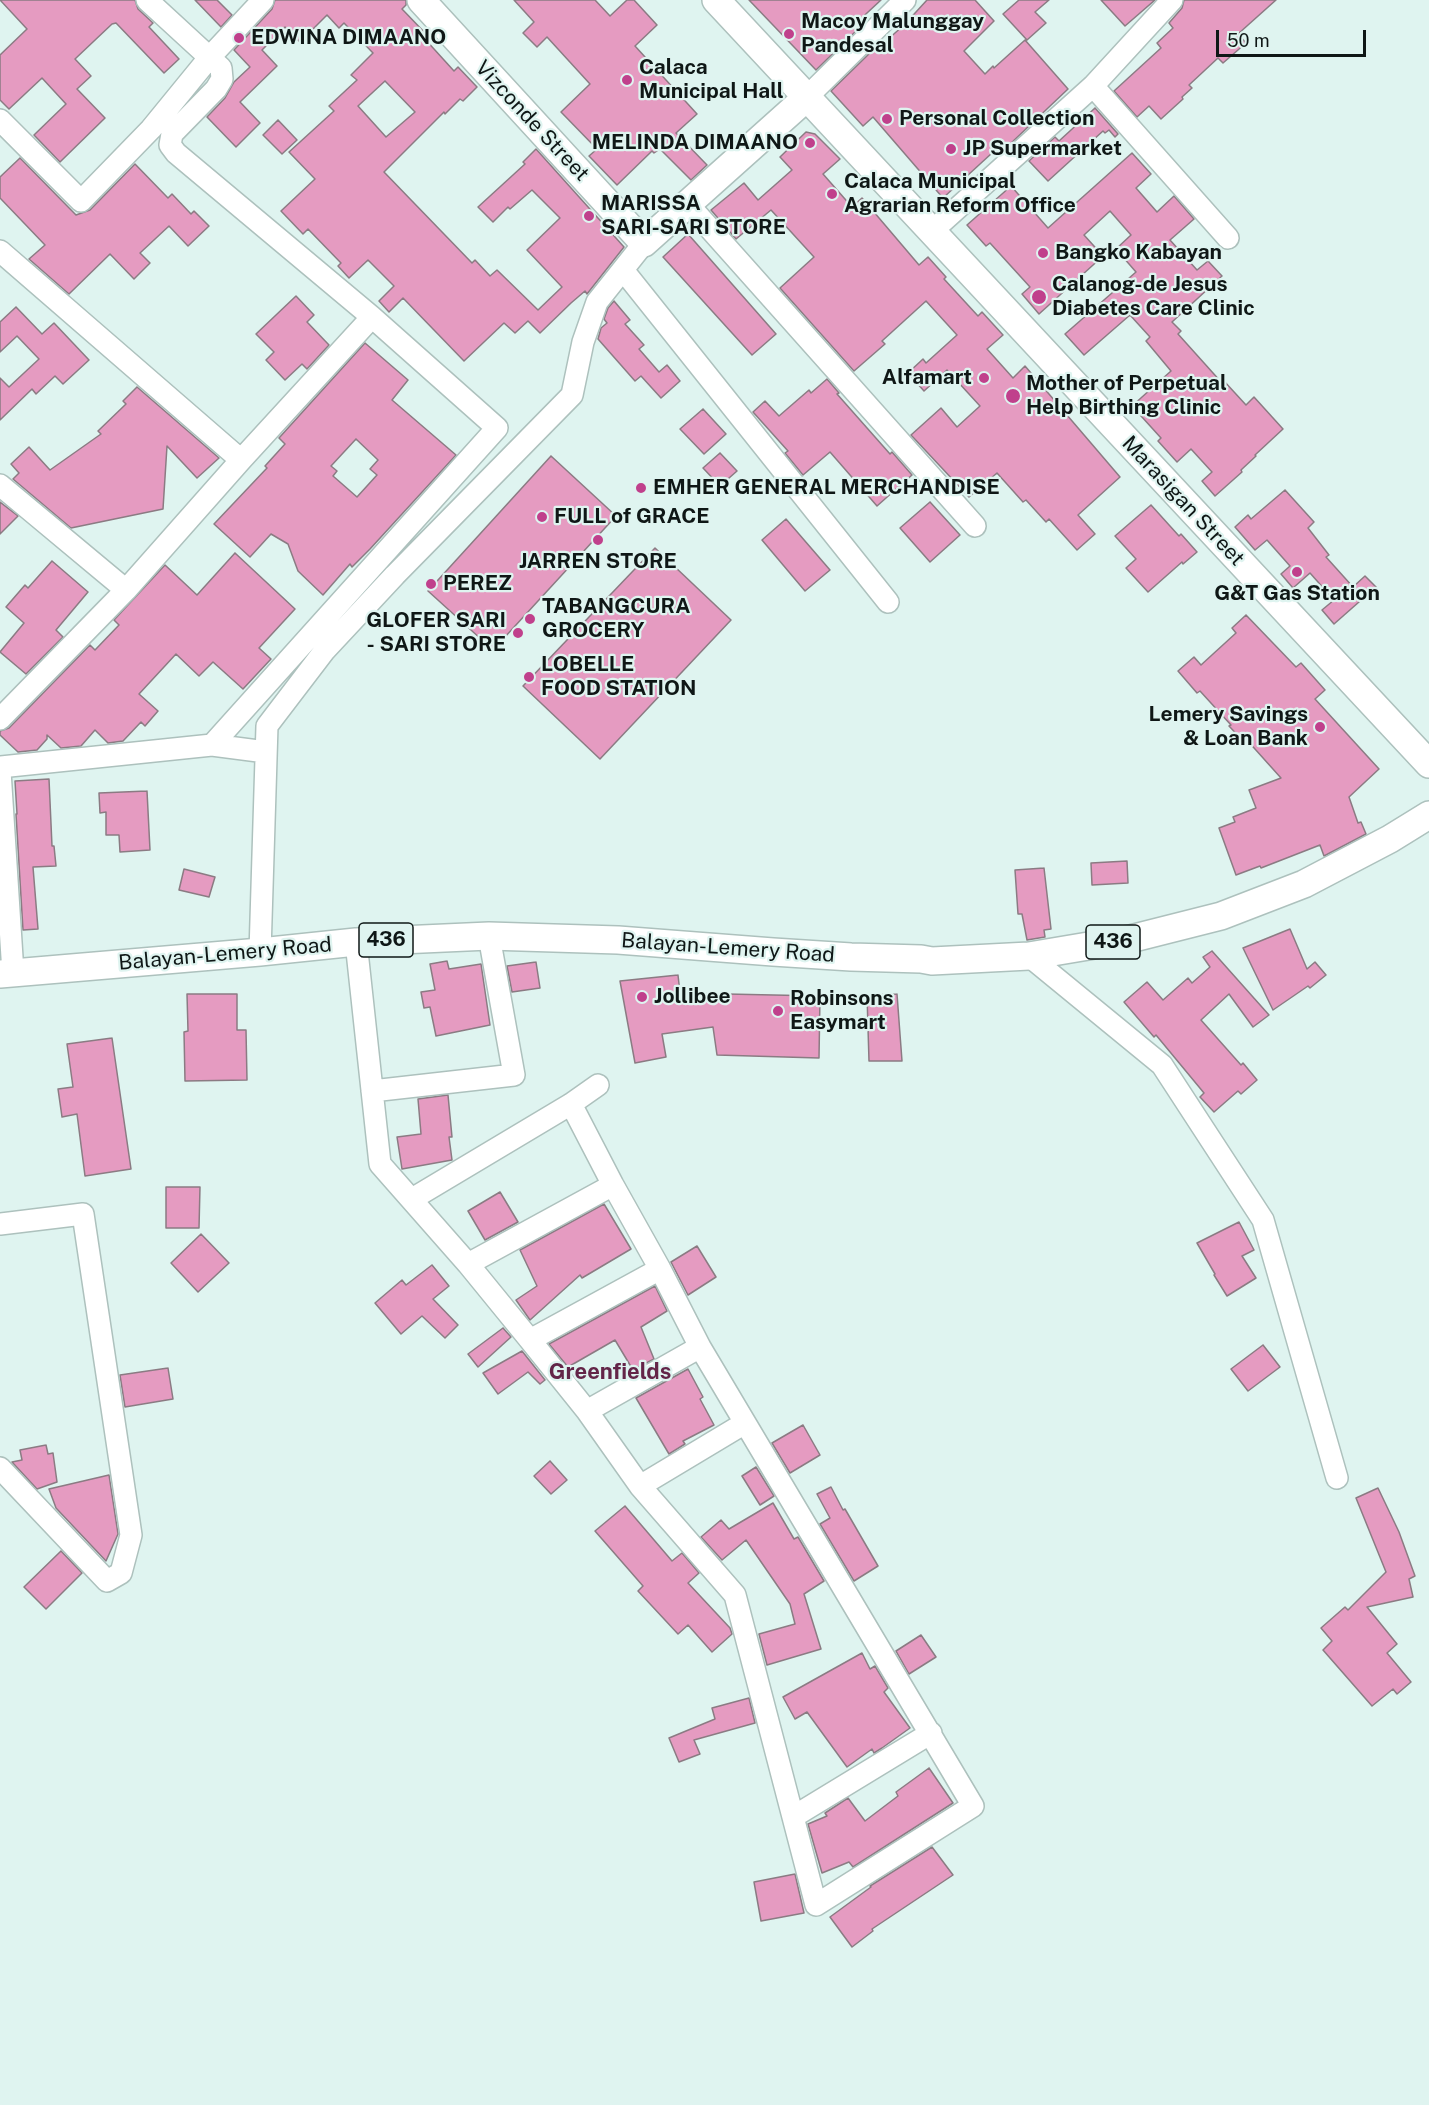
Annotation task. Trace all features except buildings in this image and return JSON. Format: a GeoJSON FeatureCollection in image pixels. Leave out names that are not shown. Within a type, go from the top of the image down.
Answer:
{"type":"FeatureCollection","features":[{"type":"Feature","properties":{"kind":"main road","name":"Vizconde Street"},"geometry":{"type":"LineString","coordinates":[[421,0],[644,243]]}},
{"type":"Feature","properties":{"kind":"main road","name":"Marasigan Street"},"geometry":{"type":"LineString","coordinates":[[716,0],[1429,764]]}},
{"type":"Feature","properties":{"kind":"main road"},"geometry":{"type":"LineString","coordinates":[[644,243],[806,98]]}},
{"type":"Feature","properties":{"kind":"main road","name":"Balayan-Lemery Road"},"geometry":{"type":"LineString","coordinates":[[6,973],[356,942],[489,936],[618,940],[932,961],[1029,956],[1130,939],[1221,916],[1304,884],[1390,839],[1429,815]]}},
{"type":"Feature","properties":{"kind":"street"},"geometry":{"type":"LineString","coordinates":[[147,0],[221,68],[222,78],[216,89],[172,134],[170,145],[176,153],[372,317],[497,428],[212,745]]}},
{"type":"Feature","properties":{"kind":"street"},"geometry":{"type":"LineString","coordinates":[[4,131],[81,201],[152,129],[209,58],[263,0]]}},
{"type":"Feature","properties":{"kind":"street"},"geometry":{"type":"LineString","coordinates":[[806,98],[905,0]]}},
{"type":"Feature","properties":{"kind":"street"},"geometry":{"type":"LineString","coordinates":[[931,232],[1093,86],[1172,0]]}},
{"type":"Feature","properties":{"kind":"street"},"geometry":{"type":"LineString","coordinates":[[1093,86],[1228,238]]}},
{"type":"Feature","properties":{"kind":"street"},"geometry":{"type":"LineString","coordinates":[[687,203],[975,526]]}},
{"type":"Feature","properties":{"kind":"street"},"geometry":{"type":"LineString","coordinates":[[261,952],[267,726],[325,650],[572,394],[583,342],[597,302],[644,243]]}},
{"type":"Feature","properties":{"kind":"street"},"geometry":{"type":"LineString","coordinates":[[0,251],[241,460]]}},
{"type":"Feature","properties":{"kind":"street"},"geometry":{"type":"LineString","coordinates":[[623,270],[888,602]]}},
{"type":"Feature","properties":{"kind":"street"},"geometry":{"type":"LineString","coordinates":[[0,719],[126,590],[372,317]]}},
{"type":"Feature","properties":{"kind":"street"},"geometry":{"type":"LineString","coordinates":[[0,485],[126,590]]}},
{"type":"Feature","properties":{"kind":"street"},"geometry":{"type":"LineString","coordinates":[[6,973],[0,769],[212,745],[266,752]]}},
{"type":"Feature","properties":{"kind":"street"},"geometry":{"type":"LineString","coordinates":[[372,1091],[514,1075],[489,936]]}},
{"type":"Feature","properties":{"kind":"street"},"geometry":{"type":"LineString","coordinates":[[356,942],[380,1164],[468,1264],[530,1340],[586,1411],[640,1486],[735,1594],[816,1905],[973,1806],[700,1347],[571,1104]]}},
{"type":"Feature","properties":{"kind":"street"},"geometry":{"type":"LineString","coordinates":[[1029,956],[1162,1065],[1263,1220],[1338,1478]]}},
{"type":"Feature","properties":{"kind":"street"},"geometry":{"type":"LineString","coordinates":[[412,1199],[571,1104],[597,1085]]}},
{"type":"Feature","properties":{"kind":"street"},"geometry":{"type":"LineString","coordinates":[[468,1264],[613,1185]]}},
{"type":"Feature","properties":{"kind":"street"},"geometry":{"type":"LineString","coordinates":[[0,1224],[83,1214],[131,1534],[121,1573],[107,1581],[0,1468]]}},
{"type":"Feature","properties":{"kind":"street"},"geometry":{"type":"LineString","coordinates":[[530,1340],[660,1269]]}},
{"type":"Feature","properties":{"kind":"street"},"geometry":{"type":"LineString","coordinates":[[586,1411],[700,1347]]}},
{"type":"Feature","properties":{"kind":"street"},"geometry":{"type":"LineString","coordinates":[[640,1486],[745,1423]]}},
{"type":"Feature","properties":{"kind":"street"},"geometry":{"type":"LineString","coordinates":[[793,1817],[931,1733]]}},
{"type":"Feature","properties":{"kind":"place","name":"Macoy Malunggay Pandesal"},"geometry":{"type":"Point","coordinates":[789,34]}},
{"type":"Feature","properties":{"kind":"place","name":"EDWINA DIMAANO"},"geometry":{"type":"Point","coordinates":[239,38]}},
{"type":"Feature","properties":{"kind":"place","name":"Calaca Municipal Hall"},"geometry":{"type":"Point","coordinates":[627,80]}},
{"type":"Feature","properties":{"kind":"place","name":"Personal Collection"},"geometry":{"type":"Point","coordinates":[887,119]}},
{"type":"Feature","properties":{"kind":"place","name":"MELINDA DIMAANO"},"geometry":{"type":"Point","coordinates":[810,143]}},
{"type":"Feature","properties":{"kind":"place","name":"JP Supermarket"},"geometry":{"type":"Point","coordinates":[951,149]}},
{"type":"Feature","properties":{"kind":"place","name":"Calaca Municipal Agrarian Reform Office"},"geometry":{"type":"Point","coordinates":[832,194]}},
{"type":"Feature","properties":{"kind":"place","name":"MARISSA SARI-SARI STORE"},"geometry":{"type":"Point","coordinates":[589,216]}},
{"type":"Feature","properties":{"kind":"place","name":"Bangko Kabayan"},"geometry":{"type":"Point","coordinates":[1043,253]}},
{"type":"Feature","properties":{"kind":"place","name":"Calanog-de Jesus Diabetes Care Clinic"},"geometry":{"type":"Point","coordinates":[1039,297]}},
{"type":"Feature","properties":{"kind":"place","name":"Alfamart"},"geometry":{"type":"Point","coordinates":[984,378]}},
{"type":"Feature","properties":{"kind":"place","name":"Mother of Perpetual Help Birthing Clinic"},"geometry":{"type":"Point","coordinates":[1013,396]}},
{"type":"Feature","properties":{"kind":"place","name":"EMHER GENERAL MERCHANDISE"},"geometry":{"type":"Point","coordinates":[641,488]}},
{"type":"Feature","properties":{"kind":"place","name":"FULL of GRACE"},"geometry":{"type":"Point","coordinates":[542,517]}},
{"type":"Feature","properties":{"kind":"place","name":"JARREN STORE"},"geometry":{"type":"Point","coordinates":[598,540]}},
{"type":"Feature","properties":{"kind":"place","name":"G&T Gas Station"},"geometry":{"type":"Point","coordinates":[1297,572]}},
{"type":"Feature","properties":{"kind":"place","name":"PEREZ"},"geometry":{"type":"Point","coordinates":[431,584]}},
{"type":"Feature","properties":{"kind":"place","name":"TABANGCURA GROCERY"},"geometry":{"type":"Point","coordinates":[530,619]}},
{"type":"Feature","properties":{"kind":"place","name":"GLOFER SARI - SARI STORE"},"geometry":{"type":"Point","coordinates":[518,633]}},
{"type":"Feature","properties":{"kind":"place","name":"LOBELLE FOOD STATION"},"geometry":{"type":"Point","coordinates":[529,677]}},
{"type":"Feature","properties":{"kind":"place","name":"Lemery Savings & Loan Bank"},"geometry":{"type":"Point","coordinates":[1320,727]}},
{"type":"Feature","properties":{"kind":"place","name":"Jollibee"},"geometry":{"type":"Point","coordinates":[642,997]}},
{"type":"Feature","properties":{"kind":"place","name":"Robinsons Easymart"},"geometry":{"type":"Point","coordinates":[778,1011]}},
{"type":"Feature","properties":{"kind":"district","name":"Greenfields"},"geometry":{"type":"Point","coordinates":[610,1372]}}]}
